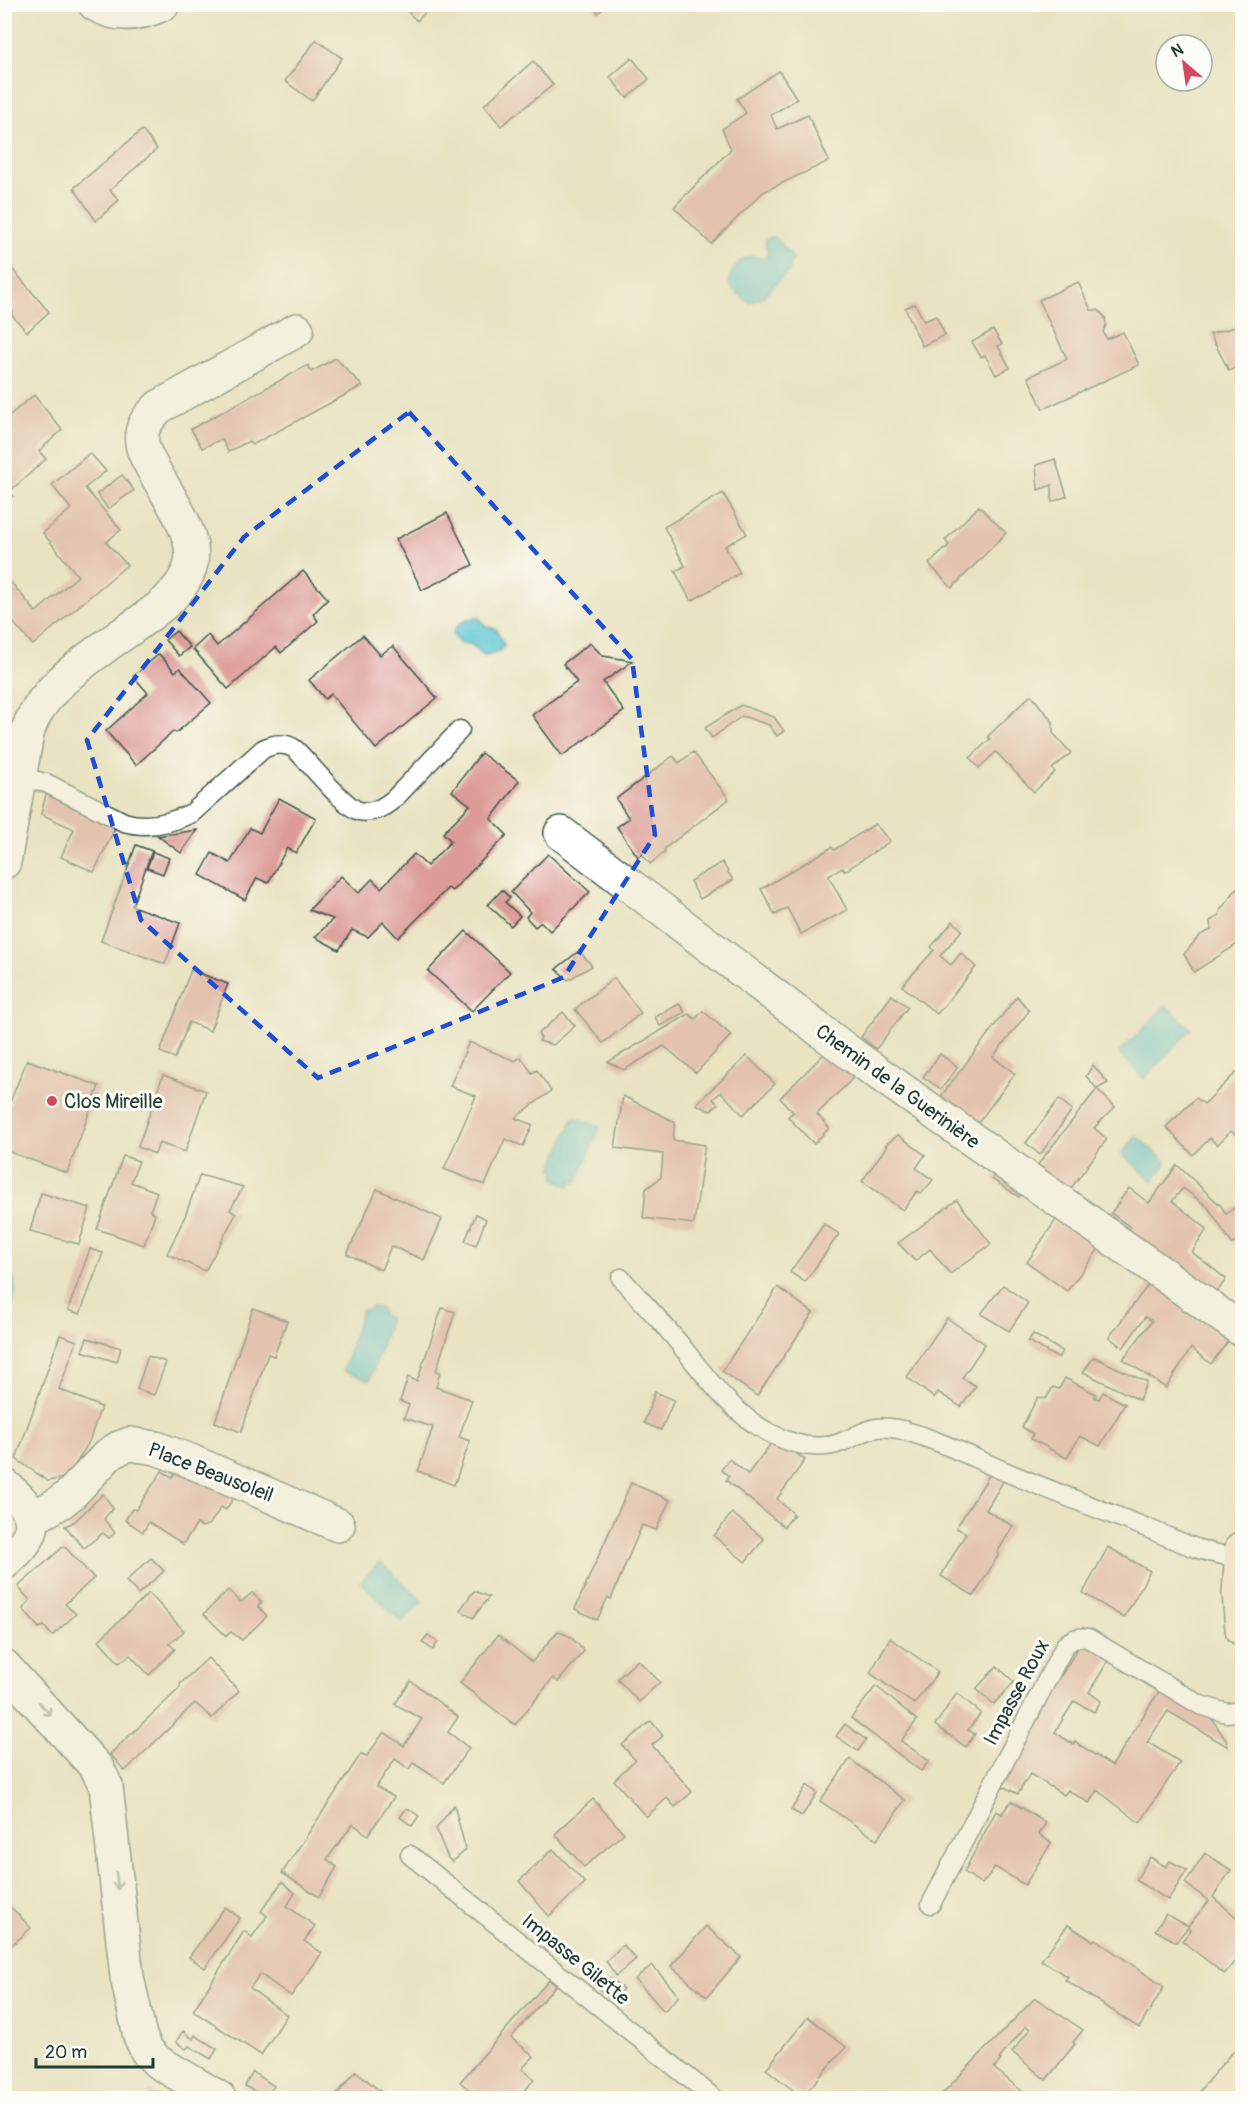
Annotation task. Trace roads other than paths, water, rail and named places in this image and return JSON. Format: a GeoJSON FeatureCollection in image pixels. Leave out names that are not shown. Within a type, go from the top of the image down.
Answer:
{"type":"FeatureCollection","features":[{"type":"Feature","properties":{"kind":"street"},"geometry":{"type":"LineString","coordinates":[[95,4],[111,11],[129,14],[163,4]]}},
{"type":"Feature","properties":{"kind":"street"},"geometry":{"type":"LineString","coordinates":[[4,862],[20,777],[16,726],[34,714],[40,704],[56,688],[100,651],[166,601],[180,588],[191,565],[192,552],[183,522],[156,476],[142,444],[145,423],[159,407],[297,330]]}},
{"type":"Feature","properties":{"kind":"street","name":"Chemin de la Guerinière"},"geometry":{"type":"LineString","coordinates":[[561,832],[854,1056],[1242,1330]]}},
{"type":"Feature","properties":{"kind":"street","name":"Place Beausoleil"},"geometry":{"type":"LineString","coordinates":[[32,1517],[61,1502],[108,1455],[130,1444],[156,1448],[177,1456],[339,1525]]}},
{"type":"Feature","properties":{"kind":"street"},"geometry":{"type":"LineString","coordinates":[[4,1485],[23,1501],[32,1517],[31,1533],[17,1552],[4,1563]]}},
{"type":"Feature","properties":{"kind":"street"},"geometry":{"type":"LineString","coordinates":[[1242,1552],[1239,1594],[1242,1629]]}},
{"type":"Feature","properties":{"kind":"street"},"geometry":{"type":"LineString","coordinates":[[4,1666],[97,1767],[106,1786],[127,1977],[136,2020],[147,2050],[158,2062],[219,2098]]}},
{"type":"Feature","properties":{"kind":"street"},"geometry":{"type":"LineString","coordinates":[[1216,2098],[1242,2067]]}},
{"type":"Feature","properties":{"kind":"lane"},"geometry":{"type":"LineString","coordinates":[[20,777],[46,783],[124,822],[136,825],[158,824],[192,813],[257,754],[272,745],[282,744],[295,748],[355,809],[369,812],[385,806],[394,799],[460,730]]}},
{"type":"Feature","properties":{"kind":"lane"},"geometry":{"type":"LineString","coordinates":[[621,1278],[663,1324],[721,1395],[756,1425],[770,1433],[809,1447],[819,1447],[843,1442],[873,1428],[887,1427],[903,1431],[929,1438],[1010,1474],[1192,1547],[1242,1552]]}},
{"type":"Feature","properties":{"kind":"lane","name":"Impasse Roux"},"geometry":{"type":"LineString","coordinates":[[931,1904],[1065,1645],[1070,1641],[1080,1637],[1088,1638],[1200,1705],[1227,1713],[1242,1711]]}},
{"type":"Feature","properties":{"kind":"lane","name":"Impasse Gilette"},"geometry":{"type":"LineString","coordinates":[[410,1855],[714,2098]]}},
{"type":"Feature","properties":{"kind":"water"},"geometry":{"type":"Polygon","coordinates":[[[769,237],[775,237],[794,259],[790,264],[790,270],[760,299],[749,303],[729,285],[729,281],[737,266],[745,258],[755,256],[765,259],[768,254],[765,241],[769,237]]]}},
{"type":"Feature","properties":{"kind":"water"},"geometry":{"type":"Polygon","coordinates":[[[477,617],[485,626],[496,629],[504,645],[498,652],[483,655],[471,644],[460,644],[453,635],[459,625],[477,617]]]}},
{"type":"Feature","properties":{"kind":"water"},"geometry":{"type":"Polygon","coordinates":[[[1166,1005],[1191,1029],[1144,1079],[1119,1053],[1166,1005]]]}},
{"type":"Feature","properties":{"kind":"water"},"geometry":{"type":"Polygon","coordinates":[[[574,1117],[600,1127],[577,1182],[572,1180],[570,1186],[554,1179],[556,1172],[552,1169],[574,1117]]]}},
{"type":"Feature","properties":{"kind":"water"},"geometry":{"type":"Polygon","coordinates":[[[1136,1136],[1167,1162],[1153,1181],[1122,1154],[1136,1136]]]}},
{"type":"Feature","properties":{"kind":"water"},"geometry":{"type":"Polygon","coordinates":[[[5,1271],[12,1276],[15,1289],[8,1325],[5,1327],[5,1271]]]}},
{"type":"Feature","properties":{"kind":"water"},"geometry":{"type":"Polygon","coordinates":[[[371,1307],[380,1308],[385,1317],[390,1318],[370,1380],[343,1371],[362,1309],[366,1311],[371,1307]]]}},
{"type":"Feature","properties":{"kind":"water"},"geometry":{"type":"Polygon","coordinates":[[[380,1562],[423,1601],[402,1622],[360,1582],[380,1562]]]}},
{"type":"Feature","properties":{"kind":"place","name":"Clos Mireille"},"geometry":{"type":"Point","coordinates":[52,1101]}}]}
